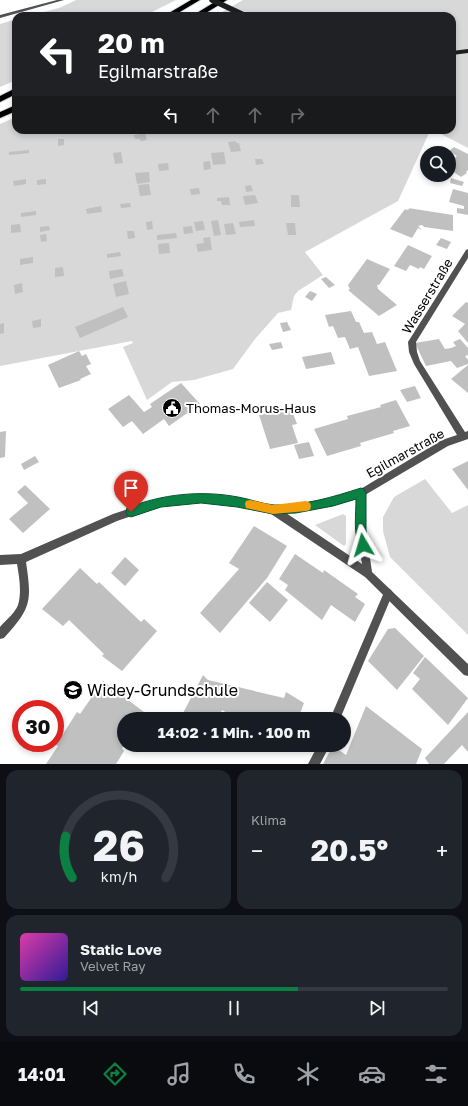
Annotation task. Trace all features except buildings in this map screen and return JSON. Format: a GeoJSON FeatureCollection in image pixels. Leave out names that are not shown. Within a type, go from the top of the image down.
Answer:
{"type":"FeatureCollection","features":[{"type":"Feature","properties":{"kind":"highway"},"geometry":{"type":"LineString","coordinates":[[175,12],[196,0]]}},
{"type":"Feature","properties":{"kind":"highway"},"geometry":{"type":"LineString","coordinates":[[203,12],[223,0]]}},
{"type":"Feature","properties":{"kind":"highway"},"geometry":{"type":"LineString","coordinates":[[0,99],[12,94]]}},
{"type":"Feature","properties":{"kind":"highway"},"geometry":{"type":"LineString","coordinates":[[0,115],[12,110]]}},
{"type":"Feature","properties":{"kind":"main road"},"geometry":{"type":"LineString","coordinates":[[212,0],[238,12]]}},
{"type":"Feature","properties":{"kind":"main road"},"geometry":{"type":"LineString","coordinates":[[456,53],[468,51]]}},
{"type":"Feature","properties":{"kind":"street"},"geometry":{"type":"LineString","coordinates":[[18,12],[62,0]]}},
{"type":"Feature","properties":{"kind":"street"},"geometry":{"type":"LineString","coordinates":[[0,17],[12,14]]}},
{"type":"Feature","properties":{"kind":"street","name":"Wasserstraße"},"geometry":{"type":"LineString","coordinates":[[465,436],[417,362],[413,352],[412,342],[468,252]]}},
{"type":"Feature","properties":{"kind":"street","name":"Egilmarstraße"},"geometry":{"type":"LineString","coordinates":[[21,559],[116,517],[161,502],[201,498],[237,502],[273,510],[296,508],[328,502],[361,493],[445,443],[465,436]]}},
{"type":"Feature","properties":{"kind":"street"},"geometry":{"type":"LineString","coordinates":[[361,493],[361,530],[368,574]]}},
{"type":"Feature","properties":{"kind":"street"},"geometry":{"type":"LineString","coordinates":[[273,510],[368,574],[468,671]]}},
{"type":"Feature","properties":{"kind":"street"},"geometry":{"type":"LineString","coordinates":[[0,560],[21,559],[24,573],[23,604],[17,614],[0,634]]}},
{"type":"Feature","properties":{"kind":"street"},"geometry":{"type":"LineString","coordinates":[[338,712],[388,593]]}},
{"type":"Feature","properties":{"kind":"street"},"geometry":{"type":"LineString","coordinates":[[314,764],[320,752]]}},
{"type":"Feature","properties":{"kind":"shaded area"},"geometry":{"type":"Polygon","coordinates":[[[76,0],[176,0],[152,12],[44,12],[59,8],[76,0]]]}},
{"type":"Feature","properties":{"kind":"shaded area"},"geometry":{"type":"Polygon","coordinates":[[[243,0],[468,0],[468,148],[441,134],[456,134],[456,12],[222,12],[243,0]]]}},
{"type":"Feature","properties":{"kind":"shaded area"},"geometry":{"type":"Polygon","coordinates":[[[12,20],[12,82],[0,87],[0,24],[12,20]]]}},
{"type":"Feature","properties":{"kind":"shaded area"},"geometry":{"type":"Polygon","coordinates":[[[12,119],[12,134],[429,134],[423,146],[420,146],[420,153],[398,201],[305,252],[323,275],[298,291],[294,296],[291,310],[278,313],[255,339],[233,369],[194,380],[172,382],[147,400],[123,347],[133,343],[132,341],[0,366],[0,124],[12,119]]]}},
{"type":"Feature","properties":{"kind":"shaded area"},"geometry":{"type":"Polygon","coordinates":[[[425,479],[452,513],[468,505],[468,635],[390,557],[383,531],[383,517],[394,497],[425,479]]]}},
{"type":"Feature","properties":{"kind":"shaded area"},"geometry":{"type":"Polygon","coordinates":[[[343,514],[346,516],[346,544],[344,546],[315,525],[343,514]]]}},
{"type":"Feature","properties":{"kind":"slow traffic"},"geometry":{"type":"LineString","coordinates":[[250,504],[273,510],[306,506]]}},
{"type":"Feature","properties":{"kind":"place","name":"Thomas-Morus-Haus"},"geometry":{"type":"Point","coordinates":[172,408]}},
{"type":"Feature","properties":{"kind":"place","name":"Widey-Grundschule"},"geometry":{"type":"Point","coordinates":[73,690]}},
{"type":"Feature","properties":{"kind":"route"},"geometry":{"type":"LineString","coordinates":[[131,512],[161,502],[201,498],[237,502],[273,510],[333,502],[361,493],[361,530],[363,545]]}}]}
